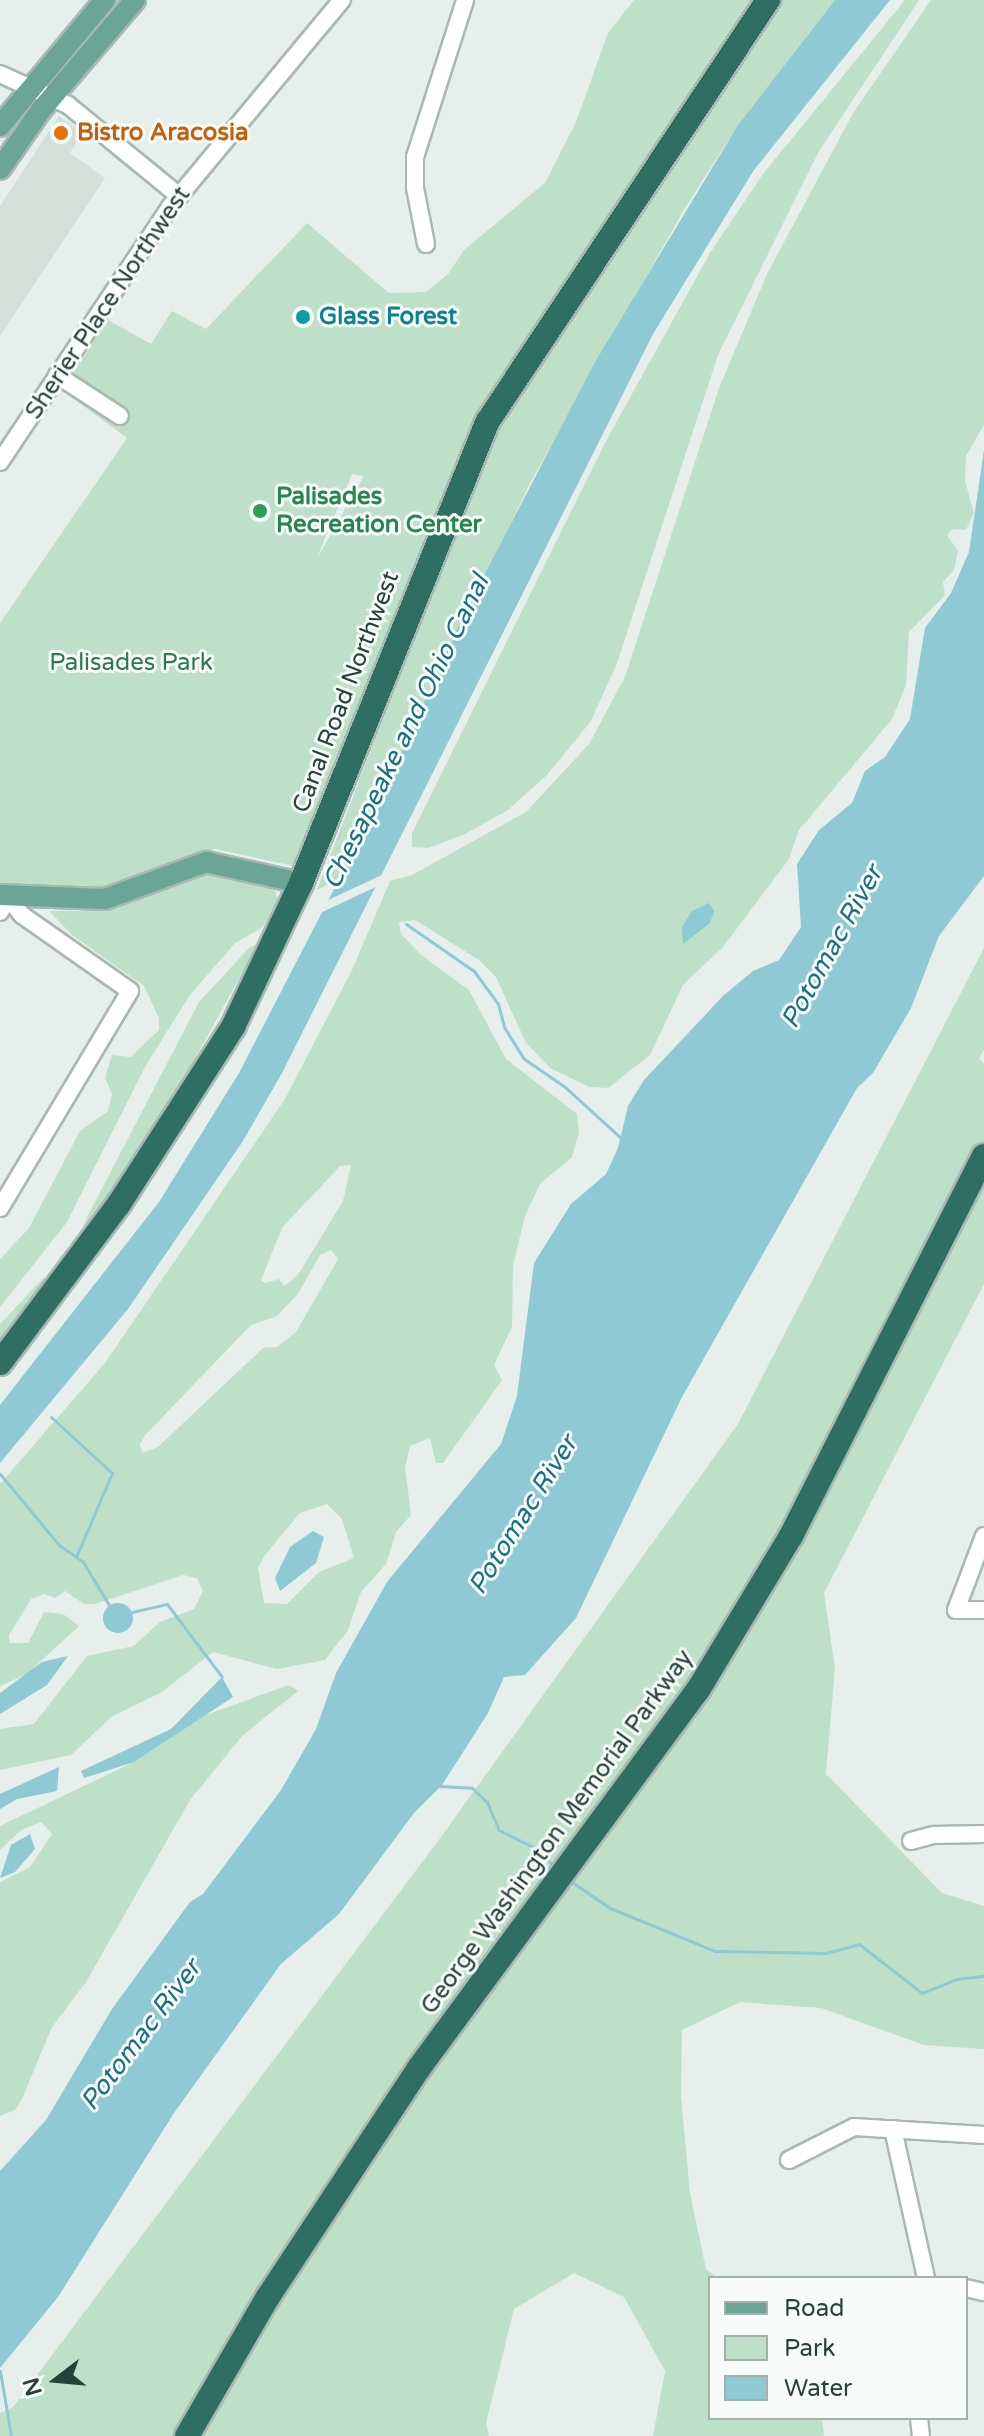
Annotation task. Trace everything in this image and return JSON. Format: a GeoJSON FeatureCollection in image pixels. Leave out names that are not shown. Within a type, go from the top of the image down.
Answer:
{"type":"FeatureCollection","features":[{"type":"Feature","properties":{"kind":"highway","name":"Canal Road Northwest"},"geometry":{"type":"LineString","coordinates":[[0,1363],[104,1227],[211,1064],[262,971],[301,883],[488,421],[768,0]]}},
{"type":"Feature","properties":{"kind":"highway","name":"George Washington Memorial Parkway"},"geometry":{"type":"LineString","coordinates":[[634,1794],[791,1536],[984,1156]]}},
{"type":"Feature","properties":{"kind":"highway","name":"George Washington Memorial Parkway"},"geometry":{"type":"LineString","coordinates":[[205,2436],[351,2196],[505,1968],[634,1794],[716,1692],[788,1572],[984,1189]]}},
{"type":"Feature","properties":{"kind":"highway","name":"George Washington Memorial Parkway"},"geometry":{"type":"LineString","coordinates":[[187,2436],[276,2284],[419,2068],[505,1968]]}},
{"type":"Feature","properties":{"kind":"main road"},"geometry":{"type":"LineString","coordinates":[[0,126],[105,0]]}},
{"type":"Feature","properties":{"kind":"main road"},"geometry":{"type":"LineString","coordinates":[[0,169],[53,98],[135,0]]}},
{"type":"Feature","properties":{"kind":"main road"},"geometry":{"type":"LineString","coordinates":[[3,901],[105,899],[213,861],[301,883]]}},
{"type":"Feature","properties":{"kind":"street","name":"Sherier Place Northwest"},"geometry":{"type":"LineString","coordinates":[[2,455],[179,196],[342,0]]}},
{"type":"Feature","properties":{"kind":"street"},"geometry":{"type":"LineString","coordinates":[[426,244],[415,188],[415,157],[465,0]]}},
{"type":"Feature","properties":{"kind":"street"},"geometry":{"type":"LineString","coordinates":[[0,74],[53,98],[179,196]]}},
{"type":"Feature","properties":{"kind":"street"},"geometry":{"type":"LineString","coordinates":[[57,375],[120,416]]}},
{"type":"Feature","properties":{"kind":"street"},"geometry":{"type":"LineString","coordinates":[[0,1208],[130,991],[3,901]]}},
{"type":"Feature","properties":{"kind":"street"},"geometry":{"type":"LineString","coordinates":[[984,1536],[956,1610],[984,1610]]}},
{"type":"Feature","properties":{"kind":"street"},"geometry":{"type":"LineString","coordinates":[[911,1841],[934,1835],[984,1834]]}},
{"type":"Feature","properties":{"kind":"street"},"geometry":{"type":"LineString","coordinates":[[789,2160],[854,2127],[984,2135]]}},
{"type":"Feature","properties":{"kind":"street"},"geometry":{"type":"LineString","coordinates":[[893,2129],[926,2276]]}},
{"type":"Feature","properties":{"kind":"shaded area"},"geometry":{"type":"Polygon","coordinates":[[[59,116],[82,133],[70,153],[105,178],[0,336],[0,206],[59,116]]]}},
{"type":"Feature","properties":{"kind":"green space","name":"Palisades Park"},"geometry":{"type":"Polygon","coordinates":[[[634,0],[761,0],[515,360],[294,866],[215,849],[96,890],[0,883],[0,623],[127,438],[62,390],[108,320],[151,344],[172,311],[206,329],[307,223],[389,293],[426,292],[449,273],[464,250],[545,183],[576,122],[608,33],[634,0]],[[352,474],[318,555],[319,555],[364,476],[352,474]]]}},
{"type":"Feature","properties":{"kind":"green space"},"geometry":{"type":"Polygon","coordinates":[[[783,0],[835,0],[738,125],[685,208],[529,485],[343,876],[317,890],[481,463],[531,375],[783,0]]]}},
{"type":"Feature","properties":{"kind":"green space"},"geometry":{"type":"Polygon","coordinates":[[[905,0],[919,0],[819,151],[718,355],[617,663],[591,721],[547,775],[508,810],[463,835],[428,848],[412,847],[412,833],[606,441],[710,253],[763,174],[905,0]]]}},
{"type":"Feature","properties":{"kind":"green space"},"geometry":{"type":"Polygon","coordinates":[[[931,0],[984,0],[984,425],[966,456],[965,481],[974,513],[966,530],[953,529],[947,535],[958,551],[954,570],[943,582],[945,595],[909,632],[906,685],[892,719],[799,830],[789,859],[723,947],[683,985],[650,1055],[608,1088],[589,1087],[550,1068],[526,1043],[496,977],[479,960],[415,920],[399,922],[401,934],[421,955],[469,990],[506,1059],[577,1114],[579,1132],[572,1157],[540,1184],[525,1216],[513,1266],[512,1327],[494,1365],[502,1380],[443,1463],[436,1463],[430,1438],[410,1446],[405,1467],[411,1515],[396,1532],[386,1564],[361,1592],[348,1630],[325,1660],[277,1669],[213,1652],[162,1692],[111,1717],[71,1755],[0,1770],[0,1729],[34,1724],[87,1656],[134,1646],[160,1622],[194,1609],[203,1591],[197,1578],[183,1575],[95,1604],[84,1604],[65,1591],[55,1598],[44,1594],[31,1599],[9,1635],[10,1643],[28,1643],[44,1612],[63,1614],[79,1626],[27,1674],[0,1686],[0,1484],[105,1363],[285,1099],[352,970],[390,881],[412,875],[526,812],[589,744],[625,677],[719,388],[767,274],[853,113],[931,0]],[[351,1165],[340,1166],[282,1228],[261,1280],[265,1283],[279,1279],[284,1286],[298,1275],[343,1201],[351,1165]],[[331,1250],[320,1255],[298,1294],[277,1316],[251,1325],[146,1434],[140,1444],[142,1453],[158,1447],[263,1348],[277,1347],[296,1332],[338,1259],[331,1250]],[[327,1504],[300,1513],[258,1568],[264,1603],[287,1604],[319,1572],[354,1558],[342,1519],[327,1504]]]}},
{"type":"Feature","properties":{"kind":"green space"},"geometry":{"type":"Polygon","coordinates":[[[208,872],[248,878],[275,891],[278,900],[263,927],[235,943],[190,995],[146,1065],[67,1222],[0,1307],[0,1259],[29,1228],[80,1131],[108,1111],[112,1094],[105,1078],[112,1055],[131,1057],[159,1030],[159,1018],[144,986],[72,935],[49,911],[110,910],[208,872]]]}},
{"type":"Feature","properties":{"kind":"green space"},"geometry":{"type":"Polygon","coordinates":[[[258,944],[158,1126],[94,1218],[83,1225],[199,1002],[250,947],[258,944]]]}},
{"type":"Feature","properties":{"kind":"green space"},"geometry":{"type":"Polygon","coordinates":[[[984,948],[984,1050],[979,1058],[984,1064],[984,1284],[824,1593],[835,1668],[826,1774],[942,1893],[984,1906],[984,2049],[924,2045],[821,2008],[740,2002],[682,2030],[681,2096],[690,2193],[706,2269],[715,2276],[708,2276],[708,2420],[822,2420],[824,2436],[653,2436],[665,2371],[624,2297],[574,2273],[514,2309],[486,2423],[489,2436],[0,2436],[0,2413],[13,2407],[438,1841],[738,1424],[984,948]]]}},
{"type":"Feature","properties":{"kind":"green space"},"geometry":{"type":"Polygon","coordinates":[[[45,1276],[42,1286],[0,1345],[0,1324],[45,1276]]]}},
{"type":"Feature","properties":{"kind":"green space"},"geometry":{"type":"Polygon","coordinates":[[[289,1685],[298,1691],[243,1735],[190,1800],[86,1982],[52,2027],[22,2099],[15,2110],[0,2116],[0,1882],[30,1867],[52,1834],[41,1822],[21,1830],[0,1850],[0,1826],[132,1763],[203,1716],[289,1685]]]}},
{"type":"Feature","properties":{"kind":"water"},"geometry":{"type":"Polygon","coordinates":[[[835,0],[890,0],[754,170],[653,334],[282,1073],[243,1141],[128,1309],[0,1463],[0,1405],[159,1202],[239,1073],[376,808],[466,610],[595,362],[738,125],[835,0]]]}},
{"type":"Feature","properties":{"kind":"water","name":"Potomac River"},"geometry":{"type":"Polygon","coordinates":[[[984,450],[984,876],[939,936],[911,1008],[873,1073],[857,1088],[682,1397],[576,1618],[525,1675],[504,1677],[488,1713],[442,1785],[414,1813],[339,1914],[281,1964],[174,2113],[58,2297],[0,2368],[0,2171],[46,2120],[112,2009],[190,1902],[203,1894],[281,1790],[316,1729],[336,1673],[387,1582],[501,1444],[517,1396],[534,1263],[571,1204],[606,1174],[618,1148],[628,1106],[644,1080],[724,995],[753,971],[779,960],[801,927],[797,864],[819,830],[852,803],[865,771],[885,757],[910,719],[925,628],[951,593],[969,552],[984,450]]]}},
{"type":"Feature","properties":{"kind":"water"},"geometry":{"type":"Polygon","coordinates":[[[709,903],[714,911],[710,923],[683,944],[682,927],[692,911],[709,903]]]}},
{"type":"Feature","properties":{"kind":"water"},"geometry":{"type":"Polygon","coordinates":[[[313,1531],[324,1537],[316,1563],[280,1591],[275,1578],[290,1547],[313,1531]]]}},
{"type":"Feature","properties":{"kind":"water"},"geometry":{"type":"Polygon","coordinates":[[[118,1603],[129,1607],[133,1618],[129,1629],[118,1633],[107,1629],[103,1618],[107,1607],[118,1603]]]}},
{"type":"Feature","properties":{"kind":"water"},"geometry":{"type":"Polygon","coordinates":[[[68,1656],[47,1685],[0,1714],[0,1693],[42,1662],[68,1656]]]}},
{"type":"Feature","properties":{"kind":"water"},"geometry":{"type":"Polygon","coordinates":[[[222,1677],[233,1697],[134,1762],[84,1778],[81,1771],[171,1729],[222,1677]]]}},
{"type":"Feature","properties":{"kind":"water"},"geometry":{"type":"Polygon","coordinates":[[[59,1767],[57,1791],[17,1799],[0,1809],[0,1794],[59,1767]]]}},
{"type":"Feature","properties":{"kind":"water"},"geometry":{"type":"Polygon","coordinates":[[[30,1834],[35,1849],[15,1872],[0,1878],[11,1845],[30,1834]]]}},
{"type":"Feature","properties":{"kind":"pier"},"geometry":{"type":"Polygon","coordinates":[[[386,873],[380,885],[318,914],[324,902],[386,873]]]}},
{"type":"Feature","properties":{"kind":"waterway"},"geometry":{"type":"LineString","coordinates":[[406,924],[474,971],[498,1004],[504,1027],[523,1058],[565,1087],[622,1139]]}},
{"type":"Feature","properties":{"kind":"waterway"},"geometry":{"type":"LineString","coordinates":[[51,1417],[112,1473],[76,1557]]}},
{"type":"Feature","properties":{"kind":"waterway"},"geometry":{"type":"LineString","coordinates":[[0,1474],[59,1545],[83,1562],[109,1605]]}},
{"type":"Feature","properties":{"kind":"waterway"},"geometry":{"type":"LineString","coordinates":[[132,1612],[167,1604],[222,1677]]}},
{"type":"Feature","properties":{"kind":"waterway"},"geometry":{"type":"LineString","coordinates":[[439,1786],[472,1788],[487,1802],[499,1830],[535,1848],[555,1867]]}},
{"type":"Feature","properties":{"kind":"waterway"},"geometry":{"type":"LineString","coordinates":[[569,1880],[610,1908],[715,1951],[826,1953],[859,1944],[922,1993],[956,1979],[984,1976]]}},
{"type":"Feature","properties":{"kind":"waterway"},"geometry":{"type":"LineString","coordinates":[[0,2371],[11,2436]]}},
{"type":"Feature","properties":{"kind":"place","name":"Bistro Aracosia"},"geometry":{"type":"Point","coordinates":[61,133]}},
{"type":"Feature","properties":{"kind":"place","name":"Glass Forest"},"geometry":{"type":"Point","coordinates":[303,317]}},
{"type":"Feature","properties":{"kind":"place","name":"Palisades Recreation Center"},"geometry":{"type":"Point","coordinates":[260,511]}},
{"type":"Feature","properties":{"kind":"water label","name":"Chesapeake and Ohio Canal"},"geometry":{"type":"Point","coordinates":[406,732]}}]}
